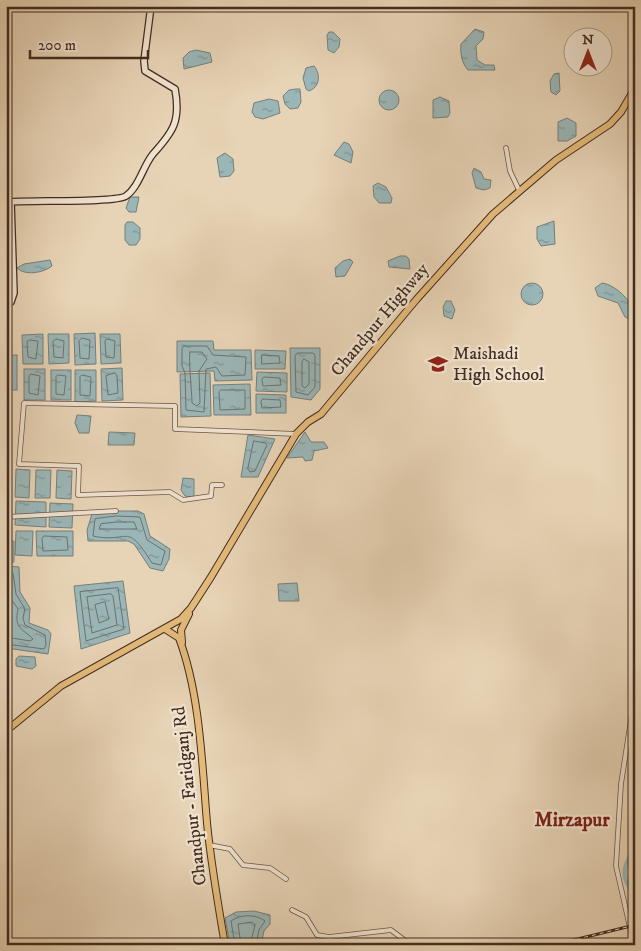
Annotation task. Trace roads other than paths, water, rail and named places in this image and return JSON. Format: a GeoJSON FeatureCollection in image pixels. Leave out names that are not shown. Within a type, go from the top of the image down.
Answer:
{"type":"FeatureCollection","features":[{"type":"Feature","properties":{"kind":"main road","name":"Chandpur Highway"},"geometry":{"type":"LineString","coordinates":[[191,608],[296,434],[308,422],[321,414],[462,247],[519,190],[533,182],[556,160],[610,124],[621,112],[635,88]]}},
{"type":"Feature","properties":{"kind":"main road"},"geometry":{"type":"LineString","coordinates":[[6,731],[61,686],[165,630],[191,608]]}},
{"type":"Feature","properties":{"kind":"main road"},"geometry":{"type":"LineString","coordinates":[[182,645],[182,630],[191,608]]}},
{"type":"Feature","properties":{"kind":"main road"},"geometry":{"type":"LineString","coordinates":[[165,630],[175,634],[182,645]]}},
{"type":"Feature","properties":{"kind":"main road","name":"Chandpur - Faridganj Rd"},"geometry":{"type":"LineString","coordinates":[[182,645],[191,685],[201,758],[209,845],[225,945]]}},
{"type":"Feature","properties":{"kind":"street"},"geometry":{"type":"LineString","coordinates":[[6,305],[13,298],[14,293],[11,202],[112,200],[125,197],[133,188],[146,162],[174,129],[175,89],[145,71],[144,61],[151,6]]}},
{"type":"Feature","properties":{"kind":"street"},"geometry":{"type":"LineString","coordinates":[[506,148],[510,171],[519,190]]}},
{"type":"Feature","properties":{"kind":"street"},"geometry":{"type":"LineString","coordinates":[[222,485],[212,485],[211,496],[183,500],[170,492],[78,494],[79,466],[19,464],[24,403],[175,406],[176,428],[296,434]]}},
{"type":"Feature","properties":{"kind":"street"},"geometry":{"type":"LineString","coordinates":[[6,517],[116,511]]}},
{"type":"Feature","properties":{"kind":"street"},"geometry":{"type":"LineString","coordinates":[[634,945],[616,866],[621,784],[635,694]]}},
{"type":"Feature","properties":{"kind":"street"},"geometry":{"type":"LineString","coordinates":[[209,845],[230,849],[243,865],[270,868],[286,878]]}},
{"type":"Feature","properties":{"kind":"street"},"geometry":{"type":"LineString","coordinates":[[292,910],[310,921],[317,935],[329,937],[391,930],[411,945]]}},
{"type":"Feature","properties":{"kind":"water"},"geometry":{"type":"Polygon","coordinates":[[[475,29],[484,32],[483,39],[476,46],[477,60],[485,65],[494,65],[495,70],[468,70],[464,65],[461,55],[461,44],[475,29]]]}},
{"type":"Feature","properties":{"kind":"water"},"geometry":{"type":"Polygon","coordinates":[[[329,32],[333,32],[340,39],[339,47],[334,53],[328,50],[327,35],[329,32]]]}},
{"type":"Feature","properties":{"kind":"water"},"geometry":{"type":"Polygon","coordinates":[[[196,50],[210,53],[212,62],[184,69],[183,58],[189,52],[196,50]]]}},
{"type":"Feature","properties":{"kind":"water"},"geometry":{"type":"Polygon","coordinates":[[[314,66],[318,73],[318,80],[315,87],[309,91],[306,89],[303,78],[306,68],[314,66]]]}},
{"type":"Feature","properties":{"kind":"water"},"geometry":{"type":"Polygon","coordinates":[[[559,73],[560,91],[556,95],[551,92],[550,81],[554,74],[559,73]]]}},
{"type":"Feature","properties":{"kind":"water"},"geometry":{"type":"Polygon","coordinates":[[[300,89],[301,102],[298,108],[290,109],[285,104],[283,96],[289,90],[300,89]]]}},
{"type":"Feature","properties":{"kind":"water"},"geometry":{"type":"Polygon","coordinates":[[[389,90],[396,93],[399,100],[396,107],[389,110],[382,107],[379,100],[382,93],[389,90]]]}},
{"type":"Feature","properties":{"kind":"water"},"geometry":{"type":"Polygon","coordinates":[[[440,97],[449,101],[450,113],[448,117],[433,118],[433,100],[440,97]]]}},
{"type":"Feature","properties":{"kind":"water"},"geometry":{"type":"Polygon","coordinates":[[[269,99],[278,101],[280,113],[263,119],[255,117],[252,112],[254,103],[269,99]]]}},
{"type":"Feature","properties":{"kind":"water"},"geometry":{"type":"Polygon","coordinates":[[[567,118],[576,123],[576,136],[567,141],[558,141],[558,122],[567,118]]]}},
{"type":"Feature","properties":{"kind":"water"},"geometry":{"type":"Polygon","coordinates":[[[344,142],[349,144],[353,152],[351,163],[334,155],[344,142]]]}},
{"type":"Feature","properties":{"kind":"water"},"geometry":{"type":"Polygon","coordinates":[[[225,153],[233,159],[234,171],[230,176],[220,177],[217,158],[225,153]]]}},
{"type":"Feature","properties":{"kind":"water"},"geometry":{"type":"Polygon","coordinates":[[[474,168],[481,172],[484,179],[491,180],[490,188],[484,190],[476,188],[472,173],[474,168]]]}},
{"type":"Feature","properties":{"kind":"water"},"geometry":{"type":"Polygon","coordinates":[[[378,183],[386,187],[392,198],[391,203],[379,203],[374,197],[373,186],[378,183]]]}},
{"type":"Feature","properties":{"kind":"water"},"geometry":{"type":"Polygon","coordinates":[[[130,197],[139,197],[136,212],[129,212],[126,208],[130,197]]]}},
{"type":"Feature","properties":{"kind":"water"},"geometry":{"type":"Polygon","coordinates":[[[554,221],[555,244],[541,246],[537,239],[537,227],[554,221]]]}},
{"type":"Feature","properties":{"kind":"water"},"geometry":{"type":"Polygon","coordinates":[[[127,222],[133,222],[140,228],[140,239],[136,245],[129,245],[125,240],[125,225],[127,222]]]}},
{"type":"Feature","properties":{"kind":"water"},"geometry":{"type":"Polygon","coordinates":[[[400,256],[406,256],[409,259],[410,269],[389,267],[388,261],[400,256]]]}},
{"type":"Feature","properties":{"kind":"water"},"geometry":{"type":"Polygon","coordinates":[[[350,259],[353,262],[345,276],[336,277],[335,268],[343,261],[350,259]]]}},
{"type":"Feature","properties":{"kind":"water"},"geometry":{"type":"Polygon","coordinates":[[[50,260],[52,266],[39,272],[29,273],[17,268],[24,264],[50,260]]]}},
{"type":"Feature","properties":{"kind":"water"},"geometry":{"type":"Polygon","coordinates":[[[528,283],[536,283],[543,290],[543,298],[536,305],[528,305],[521,298],[521,290],[528,283]]]}},
{"type":"Feature","properties":{"kind":"water"},"geometry":{"type":"Polygon","coordinates":[[[602,283],[614,288],[625,297],[633,309],[634,321],[625,317],[618,303],[598,296],[595,288],[602,283]]]}},
{"type":"Feature","properties":{"kind":"water"},"geometry":{"type":"Polygon","coordinates":[[[446,301],[451,301],[455,310],[452,319],[444,316],[443,307],[446,301]]]}},
{"type":"Feature","properties":{"kind":"water"},"geometry":{"type":"Polygon","coordinates":[[[95,333],[96,364],[75,365],[74,334],[95,333]]]}},
{"type":"Feature","properties":{"kind":"water"},"geometry":{"type":"Polygon","coordinates":[[[43,334],[43,364],[23,364],[22,335],[43,334]]]}},
{"type":"Feature","properties":{"kind":"water"},"geometry":{"type":"Polygon","coordinates":[[[48,334],[69,334],[69,363],[49,364],[48,334]]]}},
{"type":"Feature","properties":{"kind":"water"},"geometry":{"type":"Polygon","coordinates":[[[100,334],[120,334],[121,363],[101,364],[100,334]]]}},
{"type":"Feature","properties":{"kind":"water"},"geometry":{"type":"Polygon","coordinates":[[[177,341],[213,341],[214,350],[251,350],[252,380],[215,381],[214,371],[177,372],[177,341]]]}},
{"type":"Feature","properties":{"kind":"water"},"geometry":{"type":"Polygon","coordinates":[[[290,348],[320,348],[320,389],[311,400],[291,397],[290,348]]]}},
{"type":"Feature","properties":{"kind":"water"},"geometry":{"type":"Polygon","coordinates":[[[255,350],[286,351],[285,369],[255,369],[255,350]]]}},
{"type":"Feature","properties":{"kind":"water"},"geometry":{"type":"Polygon","coordinates":[[[6,355],[17,355],[17,390],[6,390],[6,355]]]}},
{"type":"Feature","properties":{"kind":"water"},"geometry":{"type":"Polygon","coordinates":[[[122,368],[123,400],[102,401],[101,369],[122,368]]]}},
{"type":"Feature","properties":{"kind":"water"},"geometry":{"type":"Polygon","coordinates":[[[24,369],[45,369],[45,400],[24,400],[24,369]]]}},
{"type":"Feature","properties":{"kind":"water"},"geometry":{"type":"Polygon","coordinates":[[[51,370],[71,370],[71,400],[51,400],[51,370]]]}},
{"type":"Feature","properties":{"kind":"water"},"geometry":{"type":"Polygon","coordinates":[[[75,370],[96,370],[96,401],[75,402],[75,370]]]}},
{"type":"Feature","properties":{"kind":"water"},"geometry":{"type":"Polygon","coordinates":[[[257,372],[287,373],[287,392],[256,391],[257,372]]]}},
{"type":"Feature","properties":{"kind":"water"},"geometry":{"type":"Polygon","coordinates":[[[210,373],[211,416],[181,417],[180,374],[210,373]]]}},
{"type":"Feature","properties":{"kind":"water"},"geometry":{"type":"Polygon","coordinates":[[[250,384],[251,415],[214,415],[213,385],[250,384]]]}},
{"type":"Feature","properties":{"kind":"water"},"geometry":{"type":"Polygon","coordinates":[[[256,394],[286,395],[286,413],[256,413],[256,394]]]}},
{"type":"Feature","properties":{"kind":"water"},"geometry":{"type":"Polygon","coordinates":[[[77,415],[91,416],[89,433],[79,433],[75,423],[77,415]]]}},
{"type":"Feature","properties":{"kind":"water"},"geometry":{"type":"Polygon","coordinates":[[[109,432],[135,433],[134,445],[108,445],[109,432]]]}},
{"type":"Feature","properties":{"kind":"water"},"geometry":{"type":"Polygon","coordinates":[[[305,432],[311,442],[324,442],[328,448],[314,451],[312,460],[305,461],[303,457],[287,458],[305,432]]]}},
{"type":"Feature","properties":{"kind":"water"},"geometry":{"type":"Polygon","coordinates":[[[248,435],[275,439],[258,477],[241,477],[248,435]]]}},
{"type":"Feature","properties":{"kind":"water"},"geometry":{"type":"Polygon","coordinates":[[[16,469],[30,470],[29,498],[15,497],[16,469]]]}},
{"type":"Feature","properties":{"kind":"water"},"geometry":{"type":"Polygon","coordinates":[[[36,470],[51,470],[50,498],[35,498],[36,470]]]}},
{"type":"Feature","properties":{"kind":"water"},"geometry":{"type":"Polygon","coordinates":[[[57,470],[72,471],[71,499],[56,498],[57,470]]]}},
{"type":"Feature","properties":{"kind":"water"},"geometry":{"type":"Polygon","coordinates":[[[183,478],[194,479],[194,495],[192,497],[185,496],[181,490],[183,478]]]}},
{"type":"Feature","properties":{"kind":"water"},"geometry":{"type":"Polygon","coordinates":[[[16,501],[46,502],[46,527],[15,525],[16,501]]]}},
{"type":"Feature","properties":{"kind":"water"},"geometry":{"type":"Polygon","coordinates":[[[50,503],[73,504],[72,528],[49,527],[50,503]]]}},
{"type":"Feature","properties":{"kind":"water"},"geometry":{"type":"Polygon","coordinates":[[[138,511],[144,514],[150,536],[170,549],[169,559],[163,571],[150,568],[134,544],[128,541],[88,541],[87,530],[92,514],[138,511]]]}},
{"type":"Feature","properties":{"kind":"water"},"geometry":{"type":"Polygon","coordinates":[[[16,531],[33,531],[32,556],[15,555],[16,531]]]}},
{"type":"Feature","properties":{"kind":"water"},"geometry":{"type":"Polygon","coordinates":[[[36,531],[73,531],[73,556],[37,556],[36,531]]]}},
{"type":"Feature","properties":{"kind":"water"},"geometry":{"type":"Polygon","coordinates":[[[14,541],[14,562],[6,563],[6,542],[14,541]]]}},
{"type":"Feature","properties":{"kind":"water"},"geometry":{"type":"Polygon","coordinates":[[[6,566],[19,567],[20,592],[30,608],[29,623],[48,630],[51,634],[48,654],[6,648],[6,566]]]}},
{"type":"Feature","properties":{"kind":"water"},"geometry":{"type":"Polygon","coordinates":[[[123,581],[130,633],[81,649],[74,586],[123,581]]]}},
{"type":"Feature","properties":{"kind":"water"},"geometry":{"type":"Polygon","coordinates":[[[297,583],[299,601],[279,601],[278,584],[297,583]]]}},
{"type":"Feature","properties":{"kind":"water"},"geometry":{"type":"Polygon","coordinates":[[[19,656],[35,657],[36,666],[32,669],[16,666],[16,659],[19,656]]]}},
{"type":"Feature","properties":{"kind":"water"},"geometry":{"type":"Polygon","coordinates":[[[254,911],[270,915],[270,924],[264,931],[261,945],[230,945],[225,918],[236,912],[254,911]]]}},
{"type":"Feature","properties":{"kind":"waterway"},"geometry":{"type":"LineString","coordinates":[[635,847],[625,867],[627,882],[630,888],[635,888]]}},
{"type":"Feature","properties":{"kind":"railway"},"geometry":{"type":"LineString","coordinates":[[553,945],[635,925]]}},
{"type":"Feature","properties":{"kind":"place","name":"Maishadi High School"},"geometry":{"type":"Point","coordinates":[438,364]}},
{"type":"Feature","properties":{"kind":"district","name":"Mirzapur"},"geometry":{"type":"Point","coordinates":[572,820]}}]}
